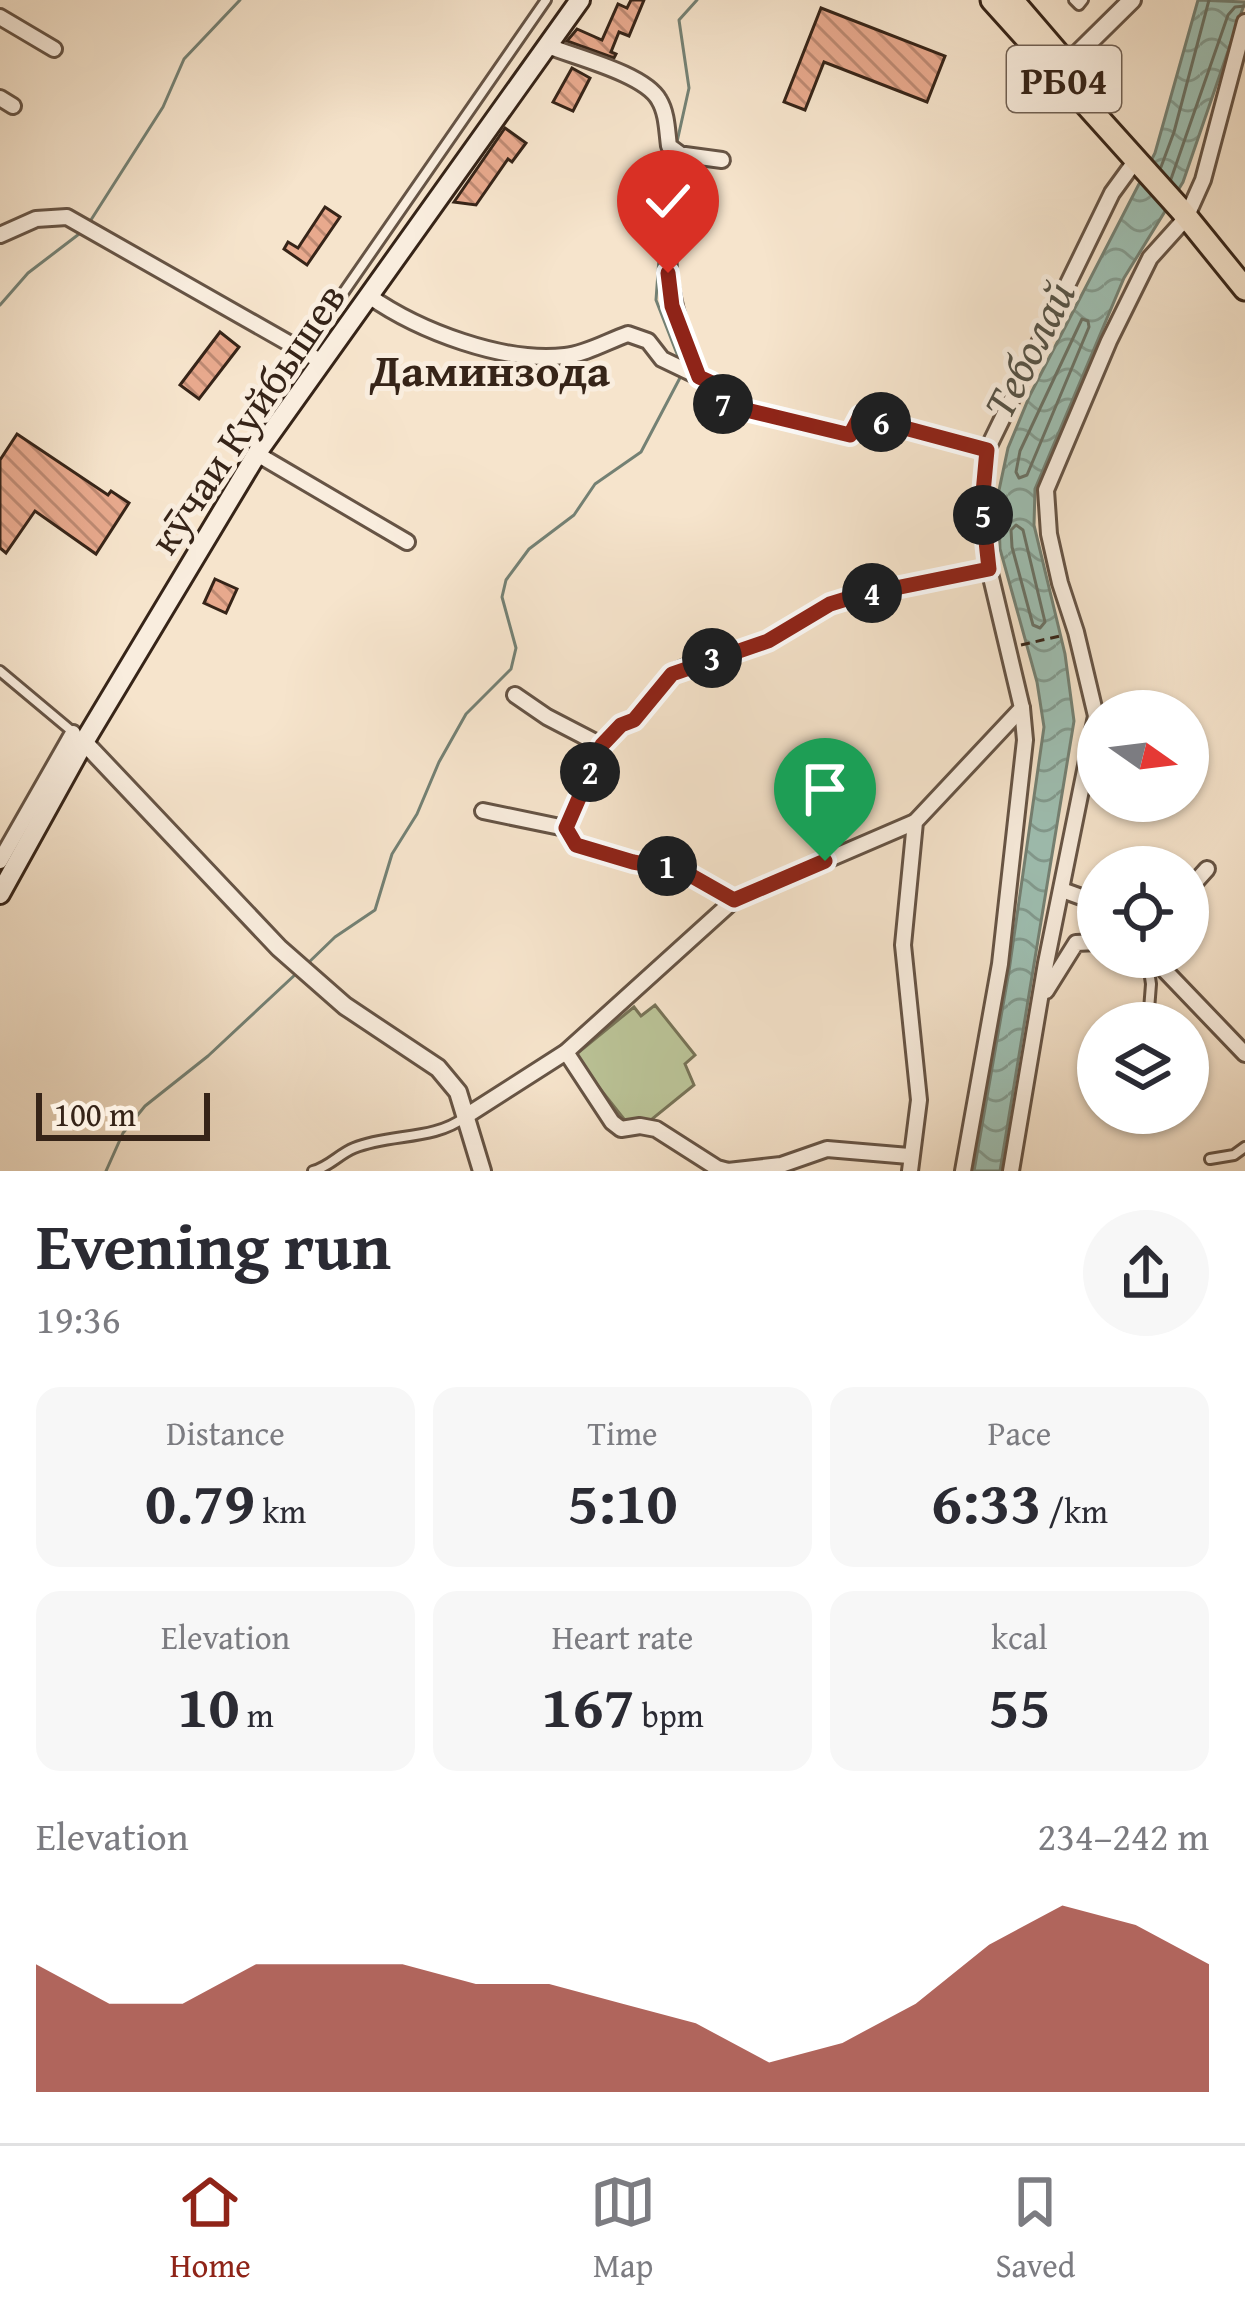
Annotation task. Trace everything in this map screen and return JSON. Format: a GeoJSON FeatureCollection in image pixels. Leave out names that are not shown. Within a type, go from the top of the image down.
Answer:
{"type":"FeatureCollection","features":[{"type":"Feature","properties":{"kind":"main road","name":"кӯчаи Куйбышев"},"geometry":{"type":"LineString","coordinates":[[0,894],[79,737],[256,454],[580,0]]}},
{"type":"Feature","properties":{"kind":"main road","name":"РБ04"},"geometry":{"type":"LineString","coordinates":[[992,0],[1064,68]]}},
{"type":"Feature","properties":{"kind":"main road","name":"РБ04"},"geometry":{"type":"LineString","coordinates":[[1012,0],[1136,160],[1245,289]]}},
{"type":"Feature","properties":{"kind":"street"},"geometry":{"type":"LineString","coordinates":[[1064,68],[1132,0]]}},
{"type":"Feature","properties":{"kind":"street"},"geometry":{"type":"LineString","coordinates":[[0,17],[54,49]]}},
{"type":"Feature","properties":{"kind":"street"},"geometry":{"type":"LineString","coordinates":[[1090,690],[1049,534],[1046,490],[1109,340],[1150,258],[1203,180],[1245,22]]}},
{"type":"Feature","properties":{"kind":"street"},"geometry":{"type":"LineString","coordinates":[[548,46],[633,79],[656,94],[669,146],[685,155],[722,160]]}},
{"type":"Feature","properties":{"kind":"street"},"geometry":{"type":"LineString","coordinates":[[685,155],[688,160],[670,231],[668,273],[687,371]]}},
{"type":"Feature","properties":{"kind":"street"},"geometry":{"type":"LineString","coordinates":[[963,1171],[1000,964],[1025,740],[1022,708],[989,569],[982,504],[987,450],[1112,193],[1136,160]]}},
{"type":"Feature","properties":{"kind":"street"},"geometry":{"type":"LineString","coordinates":[[0,235],[36,219],[67,217],[322,362]]}},
{"type":"Feature","properties":{"kind":"street"},"geometry":{"type":"LineString","coordinates":[[369,296],[399,317],[466,343],[538,358],[572,356],[628,334],[648,341],[662,359],[710,382],[713,402],[850,435],[860,416],[987,450]]}},
{"type":"Feature","properties":{"kind":"street"},"geometry":{"type":"LineString","coordinates":[[256,454],[407,542]]}},
{"type":"Feature","properties":{"kind":"street"},"geometry":{"type":"LineString","coordinates":[[566,828],[602,745],[621,725],[634,720],[672,674],[768,641],[830,604],[989,569]]}},
{"type":"Feature","properties":{"kind":"street"},"geometry":{"type":"LineString","coordinates":[[515,695],[602,745]]}},
{"type":"Feature","properties":{"kind":"street"},"geometry":{"type":"LineString","coordinates":[[466,1116],[566,1052],[734,900],[915,822],[1022,708]]}},
{"type":"Feature","properties":{"kind":"street"},"geometry":{"type":"LineString","coordinates":[[0,861],[79,737],[303,969],[345,1006],[438,1068],[458,1091],[482,1171]]}},
{"type":"Feature","properties":{"kind":"street"},"geometry":{"type":"LineString","coordinates":[[483,811],[566,828],[576,845],[683,871],[734,900]]}},
{"type":"Feature","properties":{"kind":"street"},"geometry":{"type":"LineString","coordinates":[[1011,1171],[1077,813]]}},
{"type":"Feature","properties":{"kind":"street"},"geometry":{"type":"LineString","coordinates":[[566,1052],[621,1129],[656,1129],[717,1168],[782,1165],[827,1149],[910,1163],[919,1100],[903,944],[915,822]]}},
{"type":"Feature","properties":{"kind":"street"},"geometry":{"type":"LineString","coordinates":[[1061,890],[1077,894]]}},
{"type":"Feature","properties":{"kind":"street"},"geometry":{"type":"LineString","coordinates":[[1039,1002],[1077,943]]}},
{"type":"Feature","properties":{"kind":"street"},"geometry":{"type":"LineString","coordinates":[[1171,978],[1245,1054]]}},
{"type":"Feature","properties":{"kind":"lane"},"geometry":{"type":"LineString","coordinates":[[303,351],[546,0]]}},
{"type":"Feature","properties":{"kind":"lane"},"geometry":{"type":"LineString","coordinates":[[0,670],[79,737]]}},
{"type":"Feature","properties":{"kind":"lane"},"geometry":{"type":"LineString","coordinates":[[313,1171],[354,1148],[450,1128],[466,1116]]}},
{"type":"Feature","properties":{"kind":"lane"},"geometry":{"type":"LineString","coordinates":[[1210,1159],[1234,1155],[1245,1147]]}},
{"type":"Feature","properties":{"kind":"path"},"geometry":{"type":"LineString","coordinates":[[1017,646],[1068,634]]}},
{"type":"Feature","properties":{"kind":"green space"},"geometry":{"type":"Polygon","coordinates":[[[655,1005],[695,1055],[685,1064],[694,1085],[635,1133],[574,1056],[634,1007],[641,1016],[655,1005]]]}},
{"type":"Feature","properties":{"kind":"water"},"geometry":{"type":"Polygon","coordinates":[[[1198,0],[1245,2],[1183,182],[1124,278],[1035,489],[1034,525],[1065,654],[1074,721],[1000,1171],[974,1171],[1044,727],[1037,682],[1000,549],[998,495],[1008,448],[1030,395],[1155,153],[1198,0]]]}},
{"type":"Feature","properties":{"kind":"building"},"geometry":{"type":"Polygon","coordinates":[[[631,0],[644,0],[629,36],[619,32],[611,52],[614,58],[567,41],[577,29],[602,40],[618,4],[627,8],[631,0]]]}},
{"type":"Feature","properties":{"kind":"building"},"geometry":{"type":"Polygon","coordinates":[[[821,8],[945,56],[927,102],[824,62],[805,110],[784,102],[821,8]]]}},
{"type":"Feature","properties":{"kind":"building"},"geometry":{"type":"Polygon","coordinates":[[[572,68],[590,78],[573,111],[553,102],[572,68]]]}},
{"type":"Feature","properties":{"kind":"building"},"geometry":{"type":"Polygon","coordinates":[[[505,128],[526,143],[512,162],[508,159],[476,205],[454,202],[505,128]]]}},
{"type":"Feature","properties":{"kind":"building"},"geometry":{"type":"Polygon","coordinates":[[[325,207],[340,217],[307,265],[284,249],[288,242],[298,248],[325,207]]]}},
{"type":"Feature","properties":{"kind":"building"},"geometry":{"type":"Polygon","coordinates":[[[220,332],[239,347],[199,399],[180,385],[220,332]]]}},
{"type":"Feature","properties":{"kind":"building"},"geometry":{"type":"Polygon","coordinates":[[[17,434],[108,495],[111,491],[129,503],[96,554],[35,511],[6,553],[0,548],[0,460],[17,434]]]}},
{"type":"Feature","properties":{"kind":"building"},"geometry":{"type":"Polygon","coordinates":[[[215,579],[237,589],[226,613],[204,603],[215,579]]]}},
{"type":"Feature","properties":{"kind":"waterway"},"geometry":{"type":"LineString","coordinates":[[89,223],[163,107],[184,59],[240,0]]}},
{"type":"Feature","properties":{"kind":"waterway"},"geometry":{"type":"LineString","coordinates":[[677,142],[689,88],[679,20],[697,0]]}},
{"type":"Feature","properties":{"kind":"waterway"},"geometry":{"type":"LineString","coordinates":[[674,158],[663,203],[656,300],[679,359]]}},
{"type":"Feature","properties":{"kind":"waterway"},"geometry":{"type":"LineString","coordinates":[[0,305],[28,273],[83,231]]}},
{"type":"Feature","properties":{"kind":"waterway"},"geometry":{"type":"LineString","coordinates":[[305,966],[335,937],[375,910],[392,854],[466,714],[511,669],[516,648],[502,597],[506,580],[529,549],[574,515],[595,484],[641,452],[682,374]]}},
{"type":"Feature","properties":{"kind":"waterway"},"geometry":{"type":"LineString","coordinates":[[106,1171],[123,1133],[145,1106],[208,1056],[298,972]]}},
{"type":"Feature","properties":{"kind":"district","name":"Даминзода"},"geometry":{"type":"Point","coordinates":[490,369]}},
{"type":"Feature","properties":{"kind":"route"},"geometry":{"type":"LineString","coordinates":[[668,273],[672,306],[699,377],[710,382],[713,402],[850,435],[860,416],[987,450],[982,504],[989,569],[830,604],[768,641],[672,674],[634,720],[621,725],[602,745],[566,828],[576,845],[683,871],[734,900],[825,861]]}},
{"type":"Feature","properties":{"kind":"water label","name":"Теболай"},"geometry":{"type":"Point","coordinates":[1028,349]}}]}
